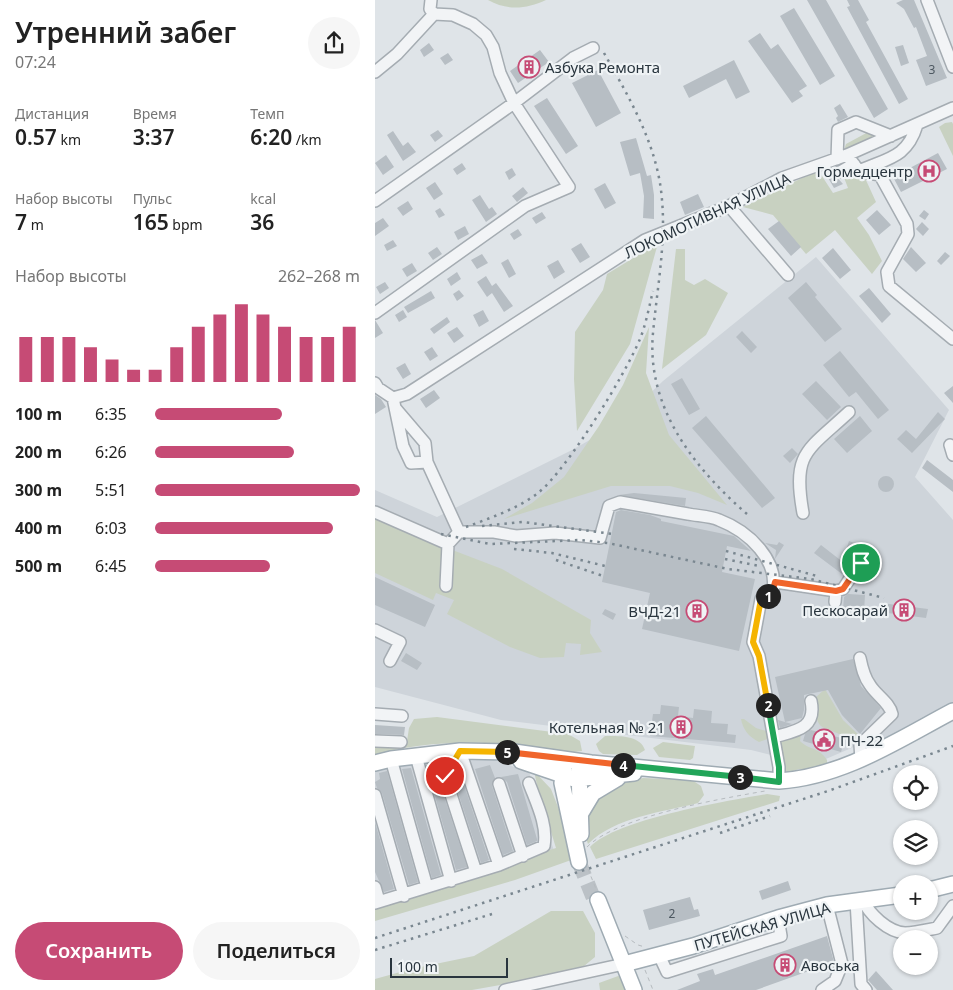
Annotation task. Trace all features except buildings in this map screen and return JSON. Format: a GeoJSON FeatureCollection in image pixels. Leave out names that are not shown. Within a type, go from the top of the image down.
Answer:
{"type":"FeatureCollection","features":[{"type":"Feature","properties":{"kind":"main road"},"geometry":{"type":"LineString","coordinates":[[375,763],[391,759],[460,751],[514,752],[567,762],[677,770],[779,782],[804,780],[827,774],[861,759],[953,711]]}},
{"type":"Feature","properties":{"kind":"main road"},"geometry":{"type":"LineString","coordinates":[[493,752],[561,776],[581,779],[677,770]]}},
{"type":"Feature","properties":{"kind":"main road"},"geometry":{"type":"LineString","coordinates":[[567,762],[561,776],[567,807],[583,863]]}},
{"type":"Feature","properties":{"kind":"main road"},"geometry":{"type":"LineString","coordinates":[[567,762],[577,767],[581,779],[579,819],[583,863]]}},
{"type":"Feature","properties":{"kind":"main road"},"geometry":{"type":"LineString","coordinates":[[542,768],[556,784],[567,807]]}},
{"type":"Feature","properties":{"kind":"main road"},"geometry":{"type":"LineString","coordinates":[[579,819],[583,806],[593,793],[620,777],[642,772]]}},
{"type":"Feature","properties":{"kind":"main road"},"geometry":{"type":"LineString","coordinates":[[938,888],[953,884]]}},
{"type":"Feature","properties":{"kind":"main road","name":"ПУТЕЙСКАЯ УЛИЦА"},"geometry":{"type":"LineString","coordinates":[[624,964],[653,951],[827,905],[893,896]]}},
{"type":"Feature","properties":{"kind":"main road"},"geometry":{"type":"LineString","coordinates":[[597,898],[606,931],[624,964],[634,990]]}},
{"type":"Feature","properties":{"kind":"street"},"geometry":{"type":"LineString","coordinates":[[375,313],[525,206],[569,187],[514,103],[500,73],[493,47],[487,35],[473,24],[453,15],[434,14],[430,9],[431,0]]}},
{"type":"Feature","properties":{"kind":"street"},"geometry":{"type":"LineString","coordinates":[[927,0],[953,66]]}},
{"type":"Feature","properties":{"kind":"street"},"geometry":{"type":"LineString","coordinates":[[375,72],[397,54],[434,14]]}},
{"type":"Feature","properties":{"kind":"street"},"geometry":{"type":"LineString","coordinates":[[375,201],[514,103],[573,58],[593,48]]}},
{"type":"Feature","properties":{"kind":"street","name":"ЛОКОМОТИВНАЯ УЛИЦА"},"geometry":{"type":"LineString","coordinates":[[395,403],[645,240],[729,206],[782,178],[849,162],[891,136],[953,108]]}},
{"type":"Feature","properties":{"kind":"street"},"geometry":{"type":"LineString","coordinates":[[891,136],[856,122],[838,130],[849,162],[880,175],[907,224],[908,234],[887,272],[889,286],[953,338]]}},
{"type":"Feature","properties":{"kind":"street"},"geometry":{"type":"LineString","coordinates":[[840,172],[849,162],[904,151],[912,141],[917,125]]}},
{"type":"Feature","properties":{"kind":"street"},"geometry":{"type":"LineString","coordinates":[[729,206],[788,275]]}},
{"type":"Feature","properties":{"kind":"street"},"geometry":{"type":"LineString","coordinates":[[375,383],[395,403],[425,443],[427,462],[459,532]]}},
{"type":"Feature","properties":{"kind":"street"},"geometry":{"type":"LineString","coordinates":[[395,403],[403,446],[411,463],[427,462]]}},
{"type":"Feature","properties":{"kind":"street"},"geometry":{"type":"LineString","coordinates":[[803,513],[799,491],[799,470],[804,454],[849,412]]}},
{"type":"Feature","properties":{"kind":"street"},"geometry":{"type":"LineString","coordinates":[[445,586],[448,544],[459,532],[493,532],[516,536],[555,533],[600,538],[609,506],[620,502],[718,520],[754,542],[766,556],[775,582],[772,594],[761,599],[753,642],[759,656],[774,736],[779,782]]}},
{"type":"Feature","properties":{"kind":"street"},"geometry":{"type":"LineString","coordinates":[[375,512],[448,544]]}},
{"type":"Feature","properties":{"kind":"street"},"geometry":{"type":"LineString","coordinates":[[775,582],[836,596],[861,563]]}},
{"type":"Feature","properties":{"kind":"street"},"geometry":{"type":"LineString","coordinates":[[375,630],[400,642],[390,661]]}},
{"type":"Feature","properties":{"kind":"street"},"geometry":{"type":"LineString","coordinates":[[860,658],[866,679],[877,696],[891,708],[891,714],[860,744],[861,759]]}},
{"type":"Feature","properties":{"kind":"street"},"geometry":{"type":"LineString","coordinates":[[774,736],[798,731],[806,725],[812,718],[811,701]]}},
{"type":"Feature","properties":{"kind":"street"},"geometry":{"type":"LineString","coordinates":[[375,714],[403,716]]}},
{"type":"Feature","properties":{"kind":"street"},"geometry":{"type":"LineString","coordinates":[[375,740],[401,742]]}},
{"type":"Feature","properties":{"kind":"street"},"geometry":{"type":"LineString","coordinates":[[460,751],[499,865]]}},
{"type":"Feature","properties":{"kind":"street"},"geometry":{"type":"LineString","coordinates":[[460,751],[445,776],[476,872]]}},
{"type":"Feature","properties":{"kind":"street"},"geometry":{"type":"LineString","coordinates":[[416,756],[451,881]]}},
{"type":"Feature","properties":{"kind":"street"},"geometry":{"type":"LineString","coordinates":[[391,759],[427,887]]}},
{"type":"Feature","properties":{"kind":"street"},"geometry":{"type":"LineString","coordinates":[[375,887],[377,902],[404,896],[499,865],[544,846],[546,837],[529,783]]}},
{"type":"Feature","properties":{"kind":"street"},"geometry":{"type":"LineString","coordinates":[[499,784],[523,856]]}},
{"type":"Feature","properties":{"kind":"street"},"geometry":{"type":"LineString","coordinates":[[375,795],[404,896]]}},
{"type":"Feature","properties":{"kind":"street"},"geometry":{"type":"LineString","coordinates":[[859,901],[887,927],[903,933],[937,928],[953,906]]}},
{"type":"Feature","properties":{"kind":"street"},"geometry":{"type":"LineString","coordinates":[[859,901],[861,984],[866,990]]}},
{"type":"Feature","properties":{"kind":"street"},"geometry":{"type":"LineString","coordinates":[[822,990],[835,981],[842,964],[827,905]]}},
{"type":"Feature","properties":{"kind":"street"},"geometry":{"type":"LineString","coordinates":[[505,990],[624,964]]}},
{"type":"Feature","properties":{"kind":"path"},"geometry":{"type":"LineString","coordinates":[[583,863],[597,898]]}},
{"type":"Feature","properties":{"kind":"path"},"geometry":{"type":"LineString","coordinates":[[622,933],[638,945],[653,951]]}},
{"type":"Feature","properties":{"kind":"path"},"geometry":{"type":"LineString","coordinates":[[645,970],[653,990]]}},
{"type":"Feature","properties":{"kind":"shaded area"},"geometry":{"type":"Polygon","coordinates":[[[816,257],[949,410],[915,477],[953,520],[953,704],[875,744],[863,743],[812,765],[751,750],[501,720],[375,687],[375,490],[437,517],[572,450],[618,424],[663,381],[816,257]]]}},
{"type":"Feature","properties":{"kind":"shaded area"},"geometry":{"type":"Polygon","coordinates":[[[494,760],[529,772],[554,851],[375,906],[375,771],[418,761],[494,760]]]}},
{"type":"Feature","properties":{"kind":"green space"},"geometry":{"type":"Polygon","coordinates":[[[488,0],[546,0],[517,8],[495,4],[488,0]]]}},
{"type":"Feature","properties":{"kind":"green space"},"geometry":{"type":"Polygon","coordinates":[[[952,122],[953,156],[939,127],[945,123],[952,122]]]}},
{"type":"Feature","properties":{"kind":"green space"},"geometry":{"type":"Polygon","coordinates":[[[870,131],[881,135],[844,150],[846,144],[870,131]]]}},
{"type":"Feature","properties":{"kind":"green space"},"geometry":{"type":"Polygon","coordinates":[[[818,170],[833,193],[848,188],[843,175],[851,170],[865,178],[876,202],[857,218],[869,235],[882,261],[872,274],[835,230],[806,254],[773,215],[743,207],[818,170]]]}},
{"type":"Feature","properties":{"kind":"green space"},"geometry":{"type":"Polygon","coordinates":[[[658,243],[630,344],[577,431],[574,379],[575,332],[603,290],[607,274],[658,243]]]}},
{"type":"Feature","properties":{"kind":"green space"},"geometry":{"type":"Polygon","coordinates":[[[676,249],[685,249],[685,280],[694,285],[705,279],[728,293],[706,335],[662,369],[676,249]]]}},
{"type":"Feature","properties":{"kind":"green space"},"geometry":{"type":"Polygon","coordinates":[[[649,327],[646,373],[669,435],[727,505],[698,493],[670,486],[611,486],[504,519],[532,503],[564,477],[599,426],[623,385],[649,327]]]}},
{"type":"Feature","properties":{"kind":"green space"},"geometry":{"type":"Polygon","coordinates":[[[375,515],[442,546],[502,569],[591,620],[590,633],[602,652],[580,655],[581,644],[566,643],[564,657],[540,658],[510,647],[447,614],[454,600],[436,593],[433,600],[375,573],[375,515]]]}},
{"type":"Feature","properties":{"kind":"green space"},"geometry":{"type":"Polygon","coordinates":[[[825,689],[843,720],[862,738],[858,742],[847,746],[846,737],[818,723],[814,699],[825,689]]]}},
{"type":"Feature","properties":{"kind":"green space"},"geometry":{"type":"Polygon","coordinates":[[[437,717],[568,734],[580,741],[582,751],[566,752],[517,745],[483,743],[445,743],[408,747],[375,756],[375,743],[403,744],[407,741],[409,728],[414,719],[437,717]]]}},
{"type":"Feature","properties":{"kind":"green space"},"geometry":{"type":"Polygon","coordinates":[[[741,719],[744,719],[756,728],[769,732],[770,738],[759,742],[755,740],[745,730],[741,719]]]}},
{"type":"Feature","properties":{"kind":"green space"},"geometry":{"type":"Polygon","coordinates":[[[801,734],[800,741],[817,750],[824,756],[827,763],[812,770],[799,769],[787,773],[778,739],[801,734]]]}},
{"type":"Feature","properties":{"kind":"green space"},"geometry":{"type":"Polygon","coordinates":[[[605,736],[622,736],[634,739],[639,741],[645,750],[637,755],[603,754],[599,751],[596,744],[605,736]]]}},
{"type":"Feature","properties":{"kind":"green space"},"geometry":{"type":"Polygon","coordinates":[[[663,742],[695,746],[693,758],[690,760],[659,757],[653,748],[663,742]]]}},
{"type":"Feature","properties":{"kind":"green space"},"geometry":{"type":"Polygon","coordinates":[[[534,771],[551,789],[570,838],[574,859],[515,880],[375,921],[375,905],[556,848],[534,771]]]}},
{"type":"Feature","properties":{"kind":"green space"},"geometry":{"type":"Polygon","coordinates":[[[643,778],[692,780],[701,786],[704,795],[698,803],[640,817],[612,827],[588,844],[583,830],[591,802],[620,784],[643,778]]]}},
{"type":"Feature","properties":{"kind":"green space"},"geometry":{"type":"Polygon","coordinates":[[[767,794],[780,796],[779,801],[596,859],[590,847],[604,837],[623,828],[647,820],[700,806],[767,794]]]}},
{"type":"Feature","properties":{"kind":"green space"},"geometry":{"type":"Polygon","coordinates":[[[551,911],[583,911],[595,933],[595,957],[578,971],[472,990],[375,990],[375,979],[411,969],[474,956],[551,911]]]}},
{"type":"Feature","properties":{"kind":"green space"},"geometry":{"type":"Polygon","coordinates":[[[621,975],[626,990],[600,990],[599,983],[621,975]]]}},
{"type":"Feature","properties":{"kind":"tunnel"},"geometry":{"type":"LineString","coordinates":[[579,862],[595,902]]}},
{"type":"Feature","properties":{"kind":"railway"},"geometry":{"type":"LineString","coordinates":[[604,53],[633,105],[649,142],[659,180],[663,233],[653,333],[653,360],[657,386],[677,434],[692,456],[727,496],[747,514]]}},
{"type":"Feature","properties":{"kind":"railway"},"geometry":{"type":"LineString","coordinates":[[466,527],[503,513],[530,499],[550,481],[564,464],[594,421],[633,355],[644,327],[653,291]]}},
{"type":"Feature","properties":{"kind":"railway"},"geometry":{"type":"LineString","coordinates":[[482,526],[523,522],[613,534]]}},
{"type":"Feature","properties":{"kind":"railway"},"geometry":{"type":"LineString","coordinates":[[441,534],[490,544],[580,540],[608,543],[728,569],[811,579],[884,598]]}},
{"type":"Feature","properties":{"kind":"railway"},"geometry":{"type":"LineString","coordinates":[[514,549],[552,553],[605,566]]}},
{"type":"Feature","properties":{"kind":"railway"},"geometry":{"type":"LineString","coordinates":[[726,551],[817,576]]}},
{"type":"Feature","properties":{"kind":"railway"},"geometry":{"type":"LineString","coordinates":[[725,559],[759,566]]}},
{"type":"Feature","properties":{"kind":"railway"},"geometry":{"type":"LineString","coordinates":[[556,560],[603,576]]}},
{"type":"Feature","properties":{"kind":"railway"},"geometry":{"type":"LineString","coordinates":[[375,938],[828,791],[953,746]]}},
{"type":"Feature","properties":{"kind":"railway"},"geometry":{"type":"LineString","coordinates":[[720,833],[770,816]]}},
{"type":"Feature","properties":{"kind":"railway"},"geometry":{"type":"LineString","coordinates":[[375,950],[492,914]]}},
{"type":"Feature","properties":{"kind":"place","name":"Азбука Ремонта"},"geometry":{"type":"Point","coordinates":[529,67]}},
{"type":"Feature","properties":{"kind":"place","name":"Гормедцентр"},"geometry":{"type":"Point","coordinates":[929,171]}},
{"type":"Feature","properties":{"kind":"place","name":"Пескосарай"},"geometry":{"type":"Point","coordinates":[904,610]}},
{"type":"Feature","properties":{"kind":"place","name":"ВЧД-21"},"geometry":{"type":"Point","coordinates":[697,611]}},
{"type":"Feature","properties":{"kind":"place","name":"Котельная № 21"},"geometry":{"type":"Point","coordinates":[681,727]}},
{"type":"Feature","properties":{"kind":"place","name":"ПЧ-22"},"geometry":{"type":"Point","coordinates":[824,740]}},
{"type":"Feature","properties":{"kind":"place","name":"Авоська"},"geometry":{"type":"Point","coordinates":[785,965]}},
{"type":"Feature","properties":{"kind":"route"},"geometry":{"type":"LineString","coordinates":[[445,776],[460,751],[514,752],[591,763],[677,770],[779,782],[779,767],[774,736],[759,656],[753,642],[761,599],[772,594],[775,582],[836,591],[843,589],[861,563]]}}]}
